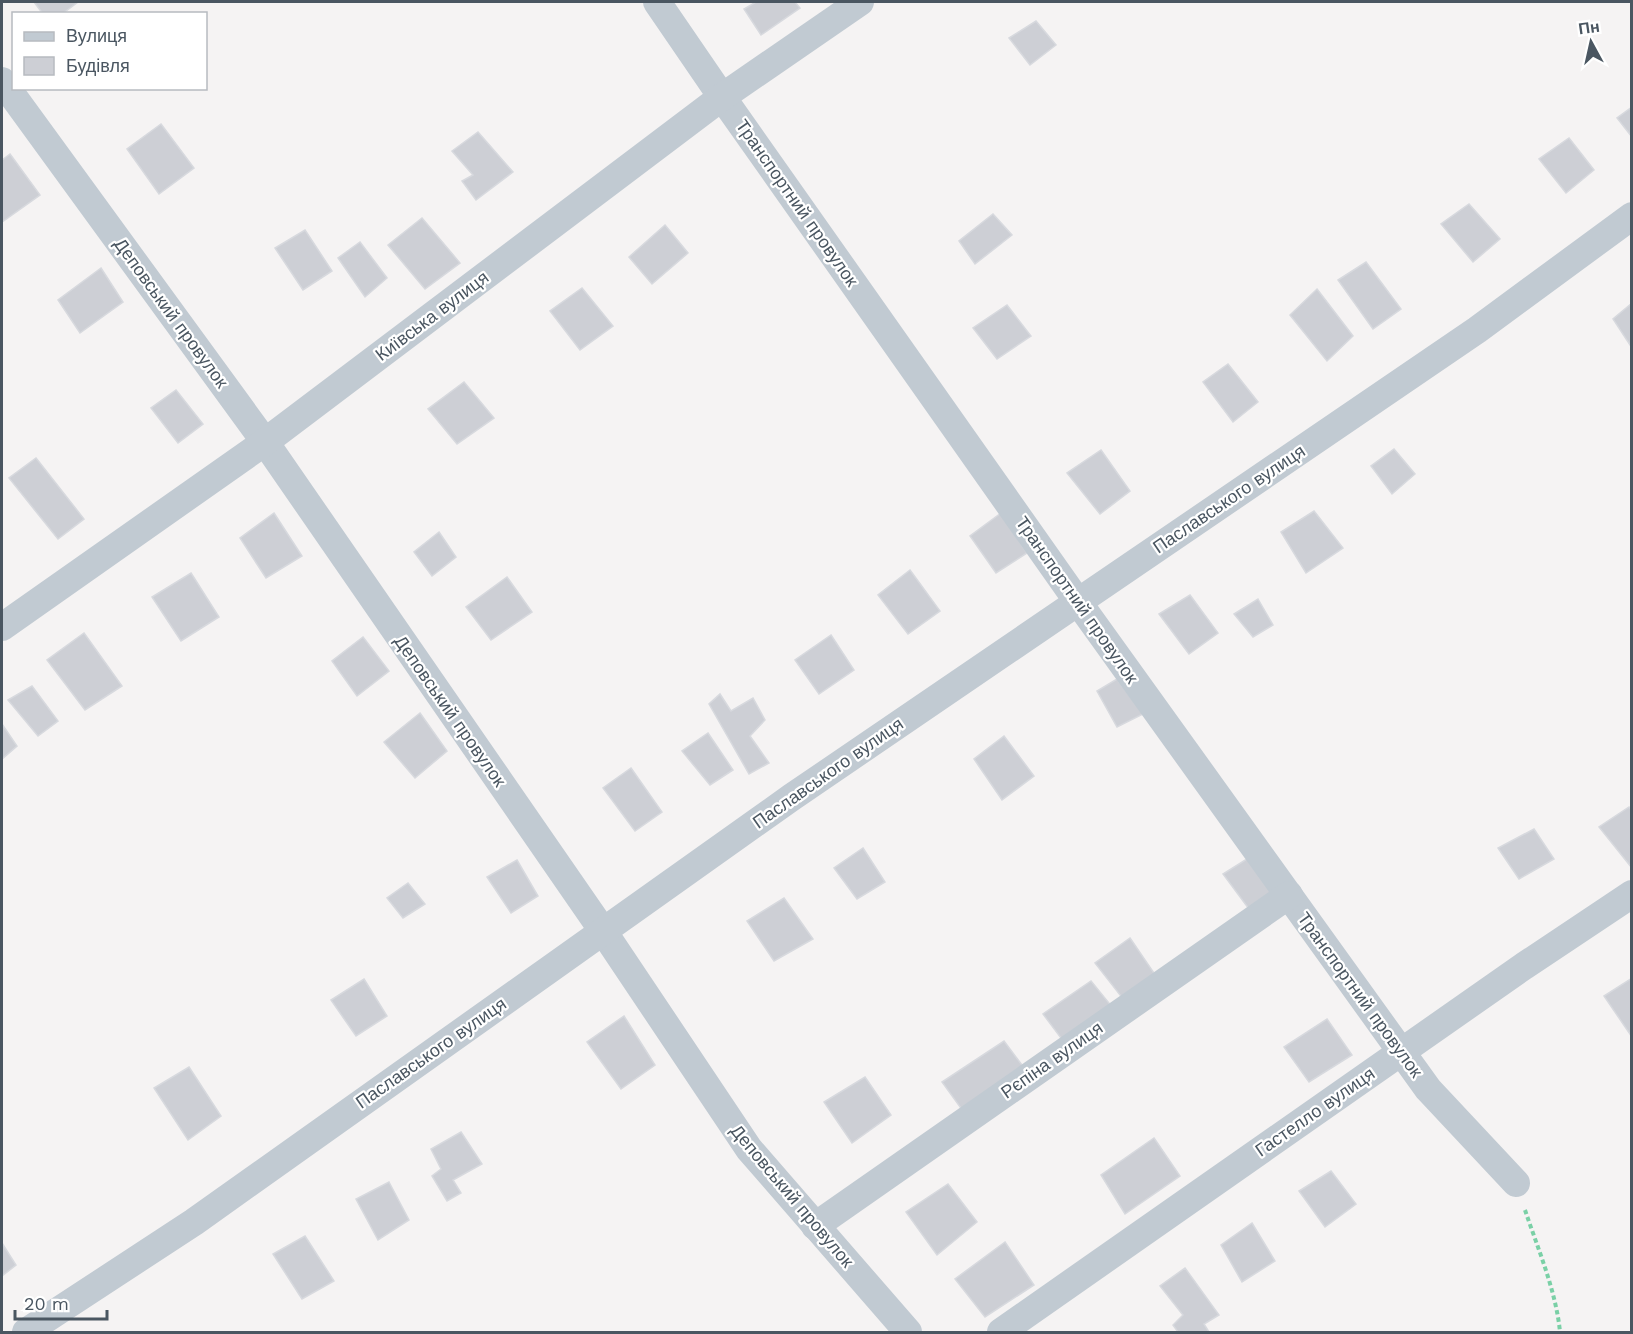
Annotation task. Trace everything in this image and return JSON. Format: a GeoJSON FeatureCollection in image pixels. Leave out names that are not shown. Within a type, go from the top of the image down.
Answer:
{"type":"FeatureCollection","features":[{"type":"Feature","properties":{"kind":"street","name":"Транспортний провулок"},"geometry":{"type":"LineString","coordinates":[[657,2],[1078,602],[1401,1052],[1428,1089],[1516,1183]]}},
{"type":"Feature","properties":{"kind":"street","name":"Київська вулиця"},"geometry":{"type":"LineString","coordinates":[[2,627],[265,442],[722,97],[861,2]]}},
{"type":"Feature","properties":{"kind":"street","name":"Деповський провулок"},"geometry":{"type":"LineString","coordinates":[[2,81],[265,442],[603,931],[749,1149],[908,1332]]}},
{"type":"Feature","properties":{"kind":"street","name":"Паславського вулиця"},"geometry":{"type":"LineString","coordinates":[[26,1332],[194,1222],[792,797],[1478,330],[1632,216]]}},
{"type":"Feature","properties":{"kind":"street","name":"Гастелло вулиця"},"geometry":{"type":"LineString","coordinates":[[1001,1332],[1524,966],[1632,894]]}},
{"type":"Feature","properties":{"kind":"street","name":"Рєпіна вулиця"},"geometry":{"type":"LineString","coordinates":[[815,1226],[1288,895]]}},
{"type":"Feature","properties":{"kind":"path"},"geometry":{"type":"LineString","coordinates":[[1516,1183],[1543,1261],[1560,1332]]}},
{"type":"Feature","properties":{"kind":"building"},"geometry":{"type":"Polygon","coordinates":[[[34,2],[78,2],[65,12],[42,12],[34,2]]]}},
{"type":"Feature","properties":{"kind":"building"},"geometry":{"type":"Polygon","coordinates":[[[756,2],[795,2],[800,8],[761,35],[744,9],[756,2]]]}},
{"type":"Feature","properties":{"kind":"building"},"geometry":{"type":"Polygon","coordinates":[[[1036,21],[1056,45],[1030,65],[1009,38],[1036,21]]]}},
{"type":"Feature","properties":{"kind":"building"},"geometry":{"type":"Polygon","coordinates":[[[1632,107],[1632,137],[1617,118],[1632,107]]]}},
{"type":"Feature","properties":{"kind":"building"},"geometry":{"type":"Polygon","coordinates":[[[161,124],[194,168],[159,194],[127,149],[161,124]]]}},
{"type":"Feature","properties":{"kind":"building"},"geometry":{"type":"Polygon","coordinates":[[[478,132],[513,172],[476,200],[462,181],[473,175],[452,151],[478,132]]]}},
{"type":"Feature","properties":{"kind":"building"},"geometry":{"type":"Polygon","coordinates":[[[1569,138],[1594,170],[1566,193],[1539,159],[1569,138]]]}},
{"type":"Feature","properties":{"kind":"building"},"geometry":{"type":"Polygon","coordinates":[[[10,154],[40,195],[2,222],[2,160],[10,154]]]}},
{"type":"Feature","properties":{"kind":"building"},"geometry":{"type":"Polygon","coordinates":[[[1469,204],[1500,239],[1473,262],[1441,224],[1469,204]]]}},
{"type":"Feature","properties":{"kind":"building"},"geometry":{"type":"Polygon","coordinates":[[[993,214],[1012,235],[975,264],[959,241],[993,214]]]}},
{"type":"Feature","properties":{"kind":"building"},"geometry":{"type":"Polygon","coordinates":[[[422,218],[460,263],[425,289],[388,245],[422,218]]]}},
{"type":"Feature","properties":{"kind":"building"},"geometry":{"type":"Polygon","coordinates":[[[665,225],[688,253],[652,284],[629,257],[665,225]]]}},
{"type":"Feature","properties":{"kind":"building"},"geometry":{"type":"Polygon","coordinates":[[[305,230],[332,271],[303,290],[275,248],[305,230]]]}},
{"type":"Feature","properties":{"kind":"building"},"geometry":{"type":"Polygon","coordinates":[[[360,242],[387,278],[365,297],[338,258],[360,242]]]}},
{"type":"Feature","properties":{"kind":"building"},"geometry":{"type":"Polygon","coordinates":[[[1366,262],[1401,309],[1373,329],[1338,280],[1366,262]]]}},
{"type":"Feature","properties":{"kind":"building"},"geometry":{"type":"Polygon","coordinates":[[[101,268],[123,302],[80,333],[58,300],[101,268]]]}},
{"type":"Feature","properties":{"kind":"building"},"geometry":{"type":"Polygon","coordinates":[[[582,288],[613,326],[580,350],[550,311],[582,288]]]}},
{"type":"Feature","properties":{"kind":"building"},"geometry":{"type":"Polygon","coordinates":[[[1317,289],[1353,336],[1327,361],[1290,315],[1317,289]]]}},
{"type":"Feature","properties":{"kind":"building"},"geometry":{"type":"Polygon","coordinates":[[[1632,303],[1632,348],[1613,319],[1632,303]]]}},
{"type":"Feature","properties":{"kind":"building"},"geometry":{"type":"Polygon","coordinates":[[[1007,305],[1031,336],[997,359],[973,328],[1007,305]]]}},
{"type":"Feature","properties":{"kind":"building"},"geometry":{"type":"Polygon","coordinates":[[[1228,364],[1258,402],[1233,422],[1203,382],[1228,364]]]}},
{"type":"Feature","properties":{"kind":"building"},"geometry":{"type":"Polygon","coordinates":[[[464,382],[494,418],[457,444],[428,409],[464,382]]]}},
{"type":"Feature","properties":{"kind":"building"},"geometry":{"type":"Polygon","coordinates":[[[176,390],[203,424],[178,443],[151,408],[176,390]]]}},
{"type":"Feature","properties":{"kind":"building"},"geometry":{"type":"Polygon","coordinates":[[[1394,449],[1415,474],[1392,494],[1371,466],[1394,449]]]}},
{"type":"Feature","properties":{"kind":"building"},"geometry":{"type":"Polygon","coordinates":[[[1101,450],[1130,491],[1100,514],[1067,473],[1101,450]]]}},
{"type":"Feature","properties":{"kind":"building"},"geometry":{"type":"Polygon","coordinates":[[[36,458],[84,519],[58,539],[9,478],[36,458]]]}},
{"type":"Feature","properties":{"kind":"building"},"geometry":{"type":"Polygon","coordinates":[[[1314,511],[1343,548],[1306,573],[1281,532],[1314,511]]]}},
{"type":"Feature","properties":{"kind":"building"},"geometry":{"type":"Polygon","coordinates":[[[274,513],[302,556],[266,578],[240,538],[274,513]]]}},
{"type":"Feature","properties":{"kind":"building"},"geometry":{"type":"Polygon","coordinates":[[[1001,513],[1027,553],[996,573],[970,536],[1001,513]]]}},
{"type":"Feature","properties":{"kind":"building"},"geometry":{"type":"Polygon","coordinates":[[[439,532],[456,557],[432,576],[414,552],[439,532]]]}},
{"type":"Feature","properties":{"kind":"building"},"geometry":{"type":"Polygon","coordinates":[[[910,570],[940,611],[908,634],[878,595],[910,570]]]}},
{"type":"Feature","properties":{"kind":"building"},"geometry":{"type":"Polygon","coordinates":[[[191,573],[219,617],[181,641],[152,597],[191,573]]]}},
{"type":"Feature","properties":{"kind":"building"},"geometry":{"type":"Polygon","coordinates":[[[507,577],[532,612],[491,640],[466,607],[507,577]]]}},
{"type":"Feature","properties":{"kind":"building"},"geometry":{"type":"Polygon","coordinates":[[[1190,595],[1218,633],[1189,654],[1159,614],[1190,595]]]}},
{"type":"Feature","properties":{"kind":"building"},"geometry":{"type":"Polygon","coordinates":[[[1258,599],[1273,625],[1253,637],[1234,614],[1258,599]]]}},
{"type":"Feature","properties":{"kind":"building"},"geometry":{"type":"Polygon","coordinates":[[[84,633],[122,686],[85,710],[47,660],[84,633]]]}},
{"type":"Feature","properties":{"kind":"building"},"geometry":{"type":"Polygon","coordinates":[[[831,635],[854,670],[819,694],[795,660],[831,635]]]}},
{"type":"Feature","properties":{"kind":"building"},"geometry":{"type":"Polygon","coordinates":[[[363,637],[389,671],[357,696],[332,661],[363,637]]]}},
{"type":"Feature","properties":{"kind":"building"},"geometry":{"type":"Polygon","coordinates":[[[1117,679],[1143,714],[1117,727],[1097,691],[1117,679]]]}},
{"type":"Feature","properties":{"kind":"building"},"geometry":{"type":"Polygon","coordinates":[[[32,686],[58,721],[38,736],[8,700],[32,686]]]}},
{"type":"Feature","properties":{"kind":"building"},"geometry":{"type":"Polygon","coordinates":[[[720,694],[731,711],[753,698],[765,720],[750,736],[769,763],[749,774],[709,704],[720,694]]]}},
{"type":"Feature","properties":{"kind":"building"},"geometry":{"type":"Polygon","coordinates":[[[420,713],[447,751],[415,778],[384,742],[420,713]]]}},
{"type":"Feature","properties":{"kind":"building"},"geometry":{"type":"Polygon","coordinates":[[[2,724],[17,746],[2,759],[2,724]]]}},
{"type":"Feature","properties":{"kind":"building"},"geometry":{"type":"Polygon","coordinates":[[[708,733],[733,770],[710,785],[682,751],[708,733]]]}},
{"type":"Feature","properties":{"kind":"building"},"geometry":{"type":"Polygon","coordinates":[[[1004,736],[1034,776],[1002,800],[974,759],[1004,736]]]}},
{"type":"Feature","properties":{"kind":"building"},"geometry":{"type":"Polygon","coordinates":[[[631,768],[662,812],[635,831],[603,788],[631,768]]]}},
{"type":"Feature","properties":{"kind":"building"},"geometry":{"type":"Polygon","coordinates":[[[1629,807],[1632,811],[1632,868],[1599,827],[1629,807]]]}},
{"type":"Feature","properties":{"kind":"building"},"geometry":{"type":"Polygon","coordinates":[[[1534,829],[1554,859],[1519,879],[1498,848],[1534,829]]]}},
{"type":"Feature","properties":{"kind":"building"},"geometry":{"type":"Polygon","coordinates":[[[863,848],[885,882],[857,899],[834,868],[863,848]]]}},
{"type":"Feature","properties":{"kind":"building"},"geometry":{"type":"Polygon","coordinates":[[[1250,857],[1276,893],[1249,909],[1223,874],[1250,857]]]}},
{"type":"Feature","properties":{"kind":"building"},"geometry":{"type":"Polygon","coordinates":[[[517,860],[538,896],[511,913],[487,877],[517,860]]]}},
{"type":"Feature","properties":{"kind":"building"},"geometry":{"type":"Polygon","coordinates":[[[408,883],[425,904],[403,918],[387,898],[408,883]]]}},
{"type":"Feature","properties":{"kind":"building"},"geometry":{"type":"Polygon","coordinates":[[[784,898],[813,939],[774,961],[747,921],[784,898]]]}},
{"type":"Feature","properties":{"kind":"building"},"geometry":{"type":"Polygon","coordinates":[[[1130,938],[1156,976],[1124,1000],[1095,963],[1130,938]]]}},
{"type":"Feature","properties":{"kind":"building"},"geometry":{"type":"Polygon","coordinates":[[[1632,978],[1632,1037],[1604,996],[1632,978]]]}},
{"type":"Feature","properties":{"kind":"building"},"geometry":{"type":"Polygon","coordinates":[[[364,979],[387,1016],[356,1036],[331,1000],[364,979]]]}},
{"type":"Feature","properties":{"kind":"building"},"geometry":{"type":"Polygon","coordinates":[[[1091,981],[1113,1008],[1064,1042],[1043,1014],[1091,981]]]}},
{"type":"Feature","properties":{"kind":"building"},"geometry":{"type":"Polygon","coordinates":[[[624,1016],[655,1065],[621,1089],[587,1042],[624,1016]]]}},
{"type":"Feature","properties":{"kind":"building"},"geometry":{"type":"Polygon","coordinates":[[[1327,1019],[1352,1055],[1309,1082],[1284,1047],[1327,1019]]]}},
{"type":"Feature","properties":{"kind":"building"},"geometry":{"type":"Polygon","coordinates":[[[1004,1041],[1025,1069],[963,1111],[942,1082],[1004,1041]]]}},
{"type":"Feature","properties":{"kind":"building"},"geometry":{"type":"Polygon","coordinates":[[[189,1067],[221,1116],[188,1140],[154,1088],[189,1067]]]}},
{"type":"Feature","properties":{"kind":"building"},"geometry":{"type":"Polygon","coordinates":[[[865,1077],[891,1115],[852,1143],[824,1102],[865,1077]]]}},
{"type":"Feature","properties":{"kind":"building"},"geometry":{"type":"Polygon","coordinates":[[[461,1132],[482,1164],[453,1180],[461,1193],[447,1201],[432,1176],[441,1169],[431,1149],[461,1132]]]}},
{"type":"Feature","properties":{"kind":"building"},"geometry":{"type":"Polygon","coordinates":[[[1154,1138],[1180,1176],[1125,1214],[1101,1175],[1154,1138]]]}},
{"type":"Feature","properties":{"kind":"building"},"geometry":{"type":"Polygon","coordinates":[[[1331,1171],[1356,1204],[1325,1227],[1299,1191],[1331,1171]]]}},
{"type":"Feature","properties":{"kind":"building"},"geometry":{"type":"Polygon","coordinates":[[[389,1182],[409,1220],[378,1240],[356,1199],[389,1182]]]}},
{"type":"Feature","properties":{"kind":"building"},"geometry":{"type":"Polygon","coordinates":[[[948,1184],[977,1222],[937,1255],[906,1212],[948,1184]]]}},
{"type":"Feature","properties":{"kind":"building"},"geometry":{"type":"Polygon","coordinates":[[[1252,1223],[1275,1261],[1242,1282],[1221,1245],[1252,1223]]]}},
{"type":"Feature","properties":{"kind":"building"},"geometry":{"type":"Polygon","coordinates":[[[305,1236],[334,1281],[302,1299],[273,1254],[305,1236]]]}},
{"type":"Feature","properties":{"kind":"building"},"geometry":{"type":"Polygon","coordinates":[[[1005,1242],[1034,1285],[985,1317],[955,1279],[1005,1242]]]}},
{"type":"Feature","properties":{"kind":"building"},"geometry":{"type":"Polygon","coordinates":[[[2,1243],[16,1265],[2,1276],[2,1243]]]}},
{"type":"Feature","properties":{"kind":"building"},"geometry":{"type":"Polygon","coordinates":[[[1185,1268],[1219,1315],[1204,1324],[1209,1332],[1178,1332],[1173,1325],[1183,1315],[1160,1286],[1185,1268]]]}}]}
